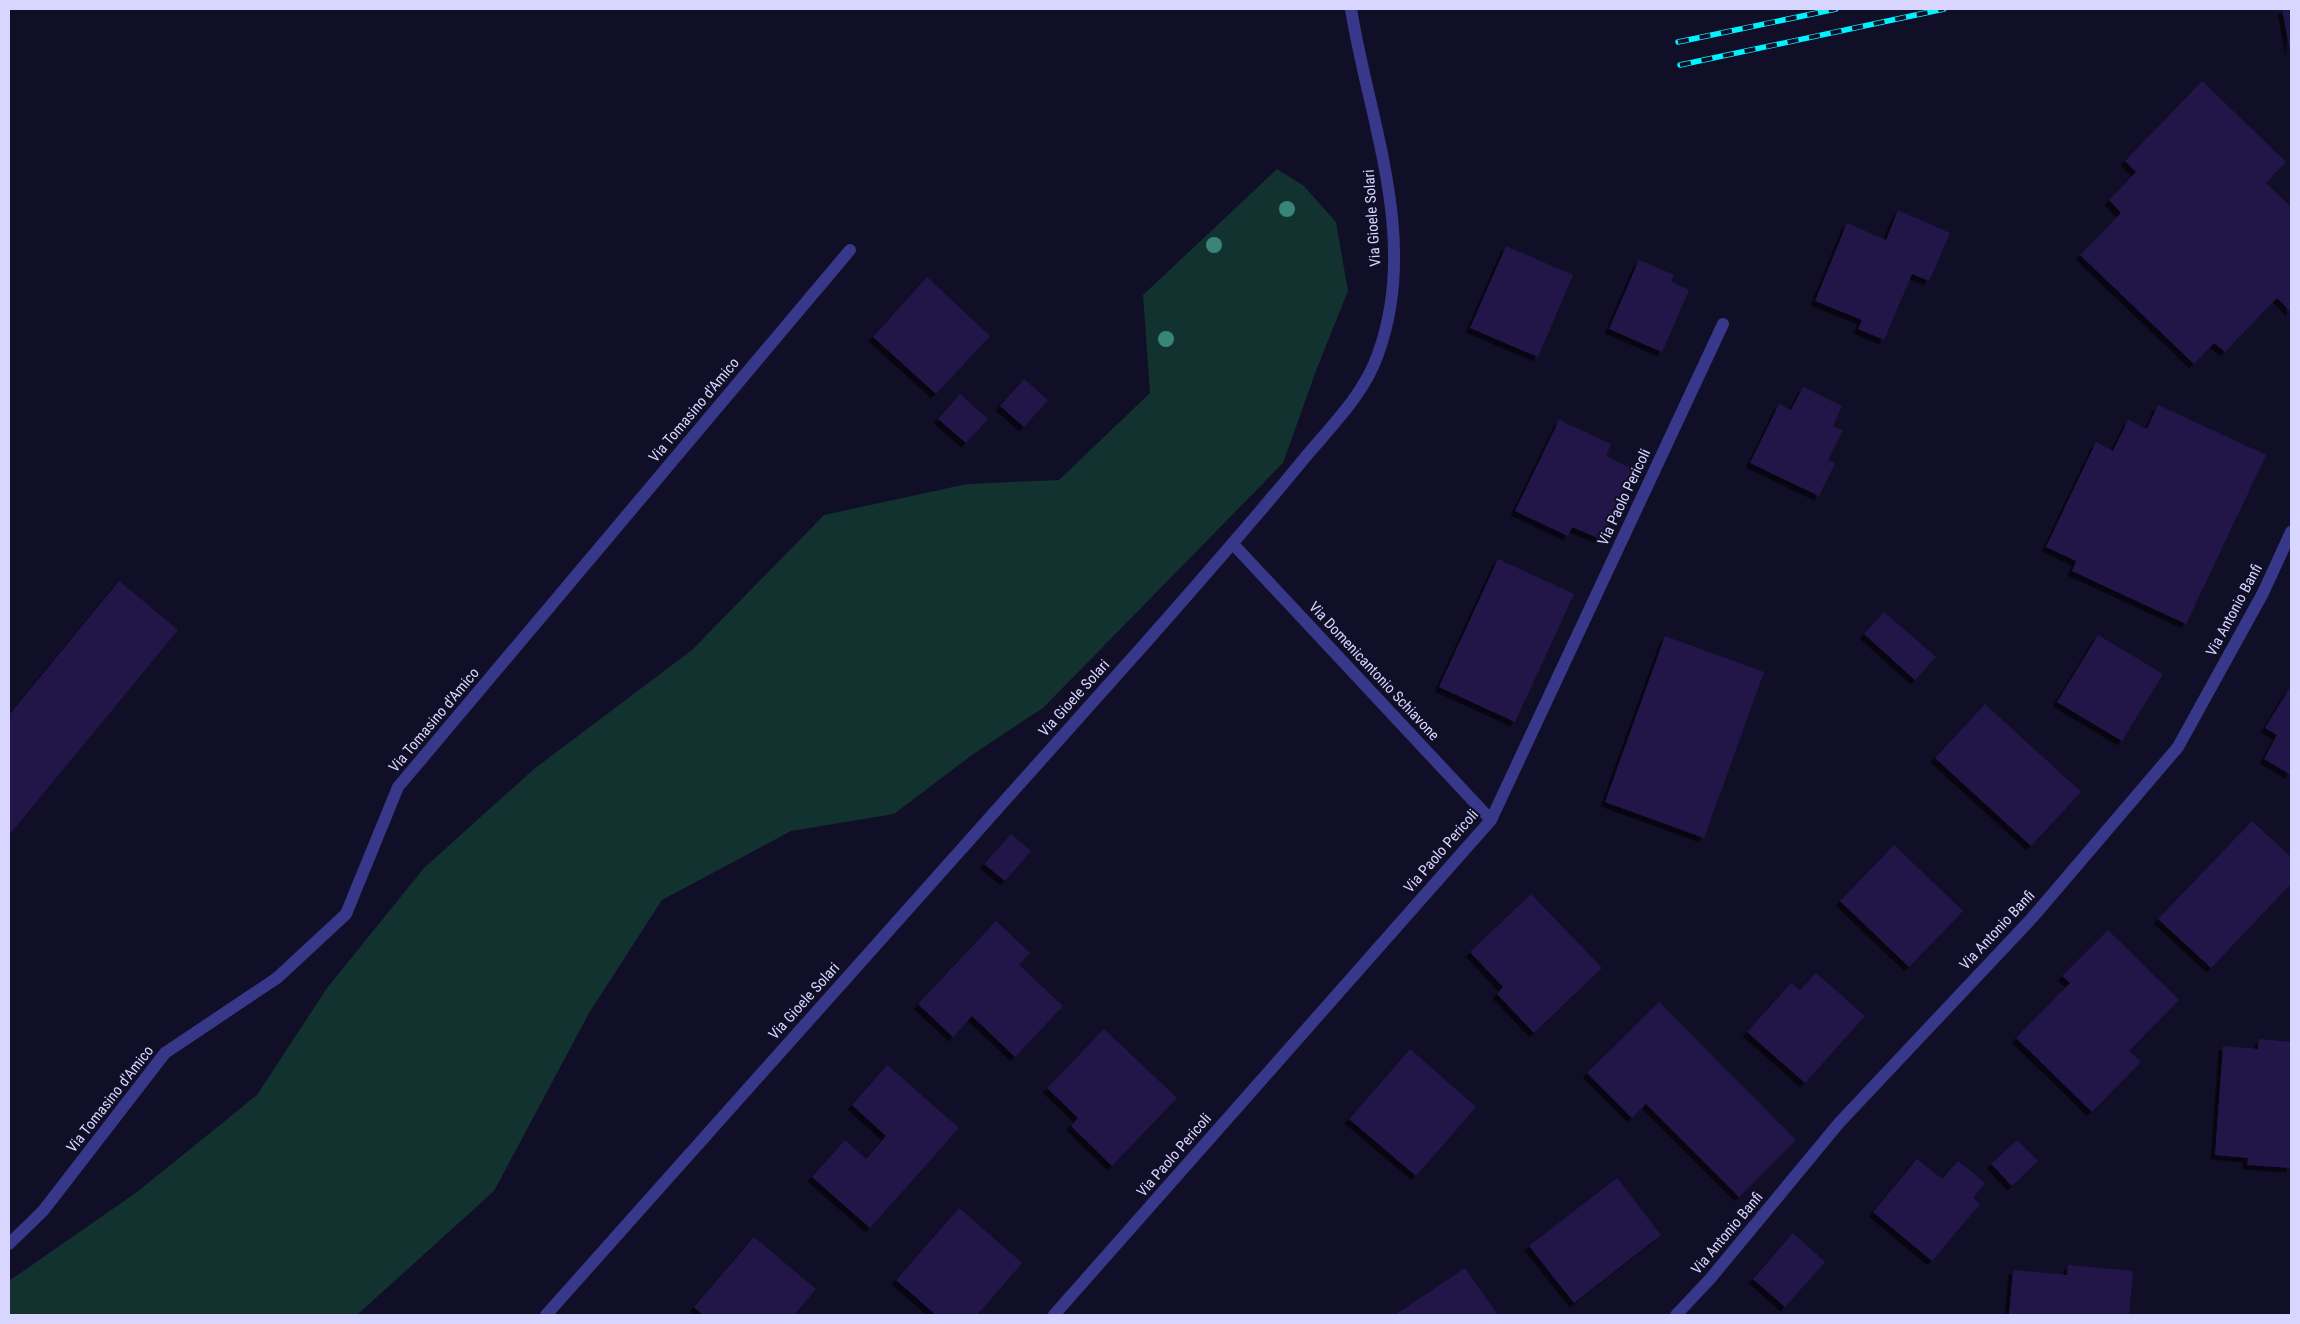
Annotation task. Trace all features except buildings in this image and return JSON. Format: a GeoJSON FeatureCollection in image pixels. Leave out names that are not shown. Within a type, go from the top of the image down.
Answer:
{"type":"FeatureCollection","features":[{"type":"Feature","properties":{"kind":"street","name":"Via Gioele Solari"},"geometry":{"type":"LineString","coordinates":[[546,1315],[1233,544],[1358,393],[1376,361],[1386,326],[1392,284],[1393,233],[1384,161],[1351,9]]}},
{"type":"Feature","properties":{"kind":"street","name":"Via Tomasino d'Amico"},"geometry":{"type":"LineString","coordinates":[[9,1244],[43,1211],[165,1053],[277,978],[346,914],[398,787],[850,250]]}},
{"type":"Feature","properties":{"kind":"street","name":"Via Paolo Pericoli"},"geometry":{"type":"LineString","coordinates":[[1054,1315],[1491,820],[1724,324]]}},
{"type":"Feature","properties":{"kind":"street","name":"Via Antonio Banfi"},"geometry":{"type":"LineString","coordinates":[[1676,1315],[1710,1280],[1839,1123],[2032,918],[2178,747],[2263,593],[2291,532]]}},
{"type":"Feature","properties":{"kind":"street","name":"Via Domenicantonio Schiavone"},"geometry":{"type":"LineString","coordinates":[[1233,544],[1491,820]]}},
{"type":"Feature","properties":{"kind":"green space"},"geometry":{"type":"Polygon","coordinates":[[[1277,169],[1304,186],[1336,222],[1348,291],[1317,368],[1283,463],[1043,708],[972,755],[894,814],[791,831],[662,900],[589,1013],[494,1191],[357,1315],[9,1315],[9,1281],[137,1192],[257,1095],[327,988],[424,868],[534,769],[692,650],[824,515],[967,484],[1059,480],[1150,393],[1143,295],[1277,169]]]}},
{"type":"Feature","properties":{"kind":"railway"},"geometry":{"type":"LineString","coordinates":[[1678,42],[1836,9]]}},
{"type":"Feature","properties":{"kind":"railway"},"geometry":{"type":"LineString","coordinates":[[1680,65],[1944,9]]}}]}
